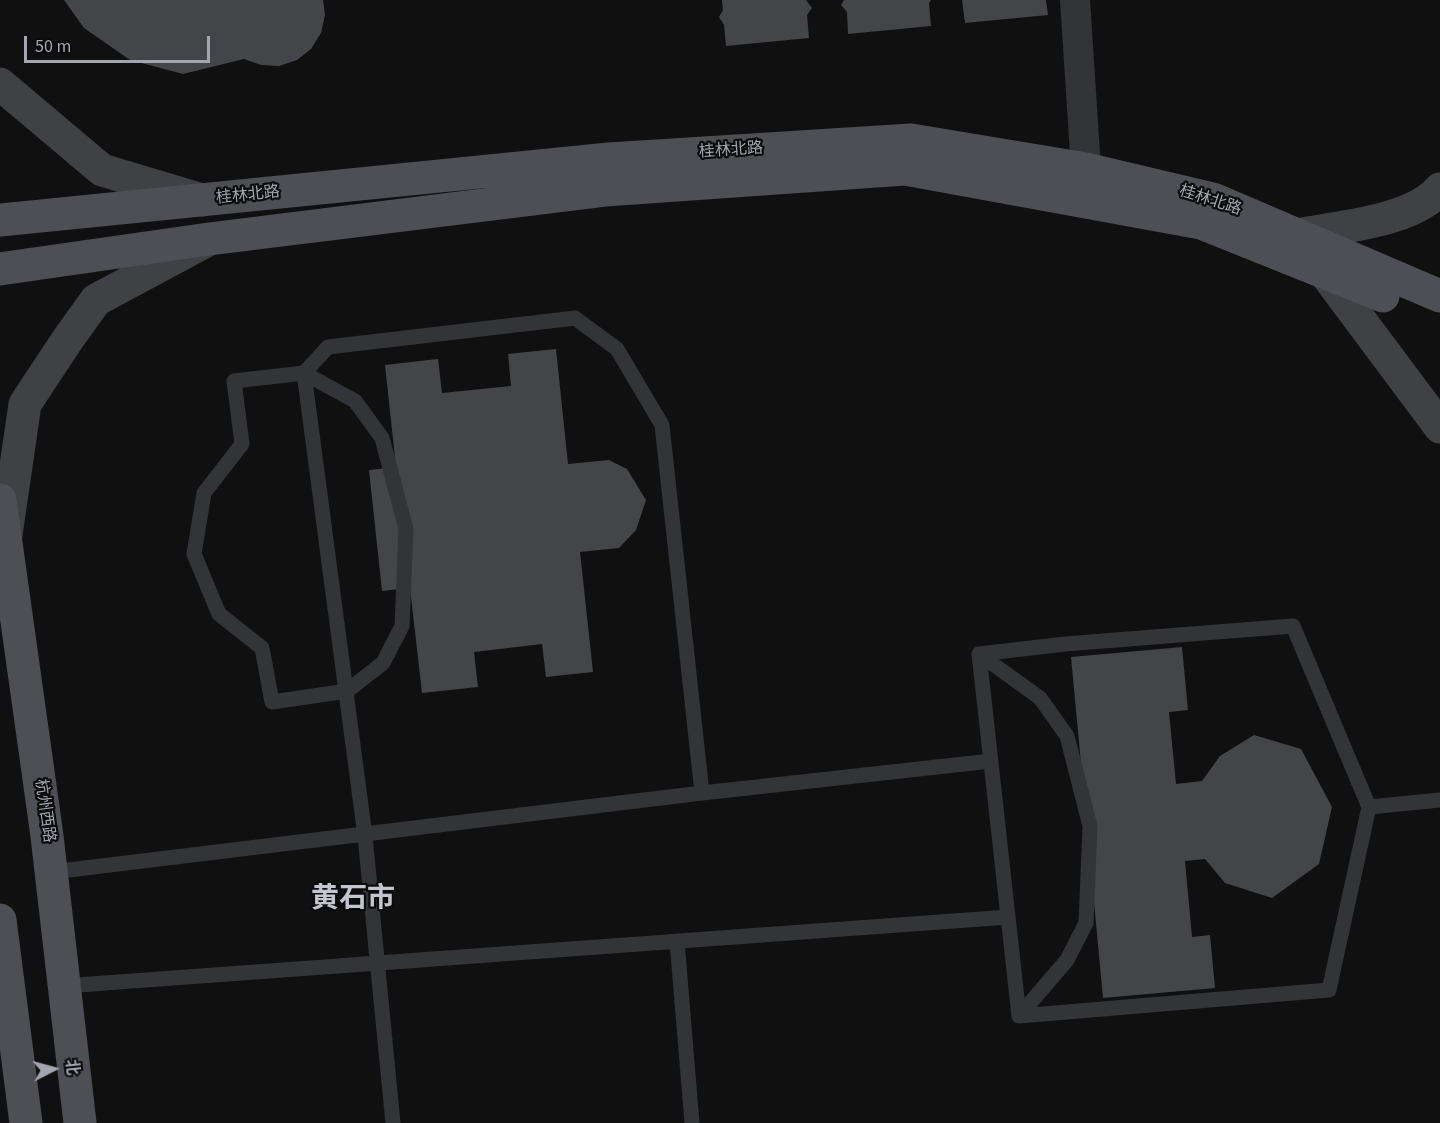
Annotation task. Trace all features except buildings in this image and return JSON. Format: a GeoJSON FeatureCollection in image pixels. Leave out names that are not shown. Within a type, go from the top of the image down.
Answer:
{"type":"FeatureCollection","features":[{"type":"Feature","properties":{"kind":"main road"},"geometry":{"type":"LineString","coordinates":[[0,84],[102,170],[204,200]]}},
{"type":"Feature","properties":{"kind":"main road","name":"桂林北路"},"geometry":{"type":"LineString","coordinates":[[0,220],[609,159],[911,140],[1086,169],[1213,199],[1440,296]]}},
{"type":"Feature","properties":{"kind":"main road","name":"桂林北路"},"geometry":{"type":"LineString","coordinates":[[0,269],[209,239],[605,190],[905,169],[1201,223],[1440,318]]}},
{"type":"Feature","properties":{"kind":"main road"},"geometry":{"type":"LineString","coordinates":[[1297,235],[1387,218],[1414,208],[1440,189]]}},
{"type":"Feature","properties":{"kind":"main road"},"geometry":{"type":"LineString","coordinates":[[5,543],[25,404],[62,348],[96,300],[209,239]]}},
{"type":"Feature","properties":{"kind":"main road"},"geometry":{"type":"LineString","coordinates":[[1325,273],[1440,427]]}},
{"type":"Feature","properties":{"kind":"main road","name":"杭州西路"},"geometry":{"type":"LineString","coordinates":[[0,500],[52,872],[80,1123]]}},
{"type":"Feature","properties":{"kind":"main road"},"geometry":{"type":"LineString","coordinates":[[0,920],[26,1123]]}},
{"type":"Feature","properties":{"kind":"street"},"geometry":{"type":"LineString","coordinates":[[1076,0],[1086,169]]}},
{"type":"Feature","properties":{"kind":"lane"},"geometry":{"type":"LineString","coordinates":[[304,373],[328,347],[575,318],[617,349],[662,425],[702,793]]}},
{"type":"Feature","properties":{"kind":"lane"},"geometry":{"type":"LineString","coordinates":[[304,373],[365,836],[393,1123]]}},
{"type":"Feature","properties":{"kind":"lane"},"geometry":{"type":"LineString","coordinates":[[304,373],[355,401],[382,438],[406,529],[402,626],[383,663],[347,691],[272,702],[262,648],[219,614],[194,554],[204,493],[242,444],[234,381],[304,373]]}},
{"type":"Feature","properties":{"kind":"lane"},"geometry":{"type":"LineString","coordinates":[[979,654],[1065,644],[1293,626],[1369,807],[1329,990],[1019,1016]]}},
{"type":"Feature","properties":{"kind":"lane"},"geometry":{"type":"LineString","coordinates":[[979,654],[1019,1016]]}},
{"type":"Feature","properties":{"kind":"lane"},"geometry":{"type":"LineString","coordinates":[[979,654],[1040,698],[1067,736],[1090,826],[1086,923],[1067,960],[1019,1016]]}},
{"type":"Feature","properties":{"kind":"lane"},"geometry":{"type":"LineString","coordinates":[[52,872],[365,836],[702,793],[991,761]]}},
{"type":"Feature","properties":{"kind":"lane"},"geometry":{"type":"LineString","coordinates":[[1369,807],[1440,800]]}},
{"type":"Feature","properties":{"kind":"lane"},"geometry":{"type":"LineString","coordinates":[[64,986],[1008,917]]}},
{"type":"Feature","properties":{"kind":"lane"},"geometry":{"type":"LineString","coordinates":[[677,941],[692,1123]]}},
{"type":"Feature","properties":{"kind":"district","name":"黄石市"},"geometry":{"type":"Point","coordinates":[353,901]}}]}
